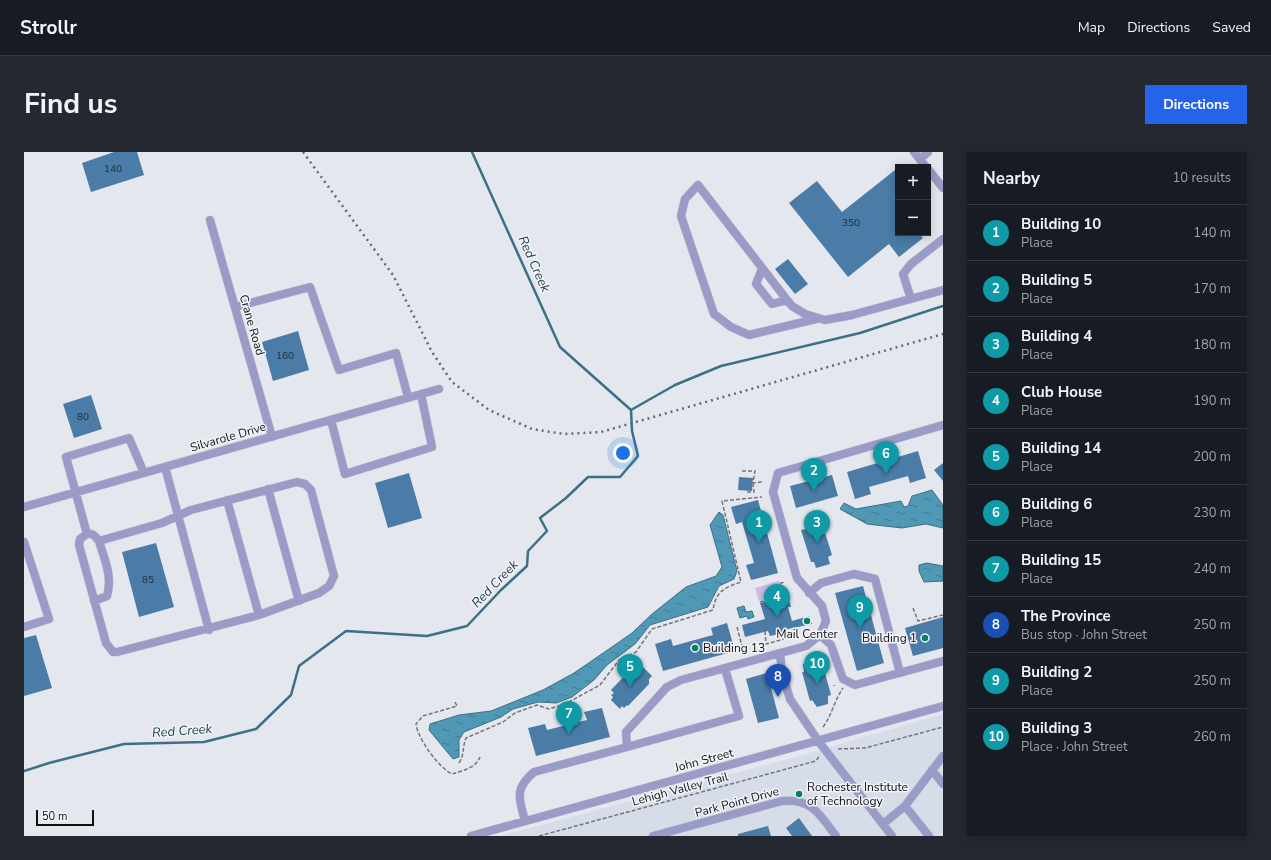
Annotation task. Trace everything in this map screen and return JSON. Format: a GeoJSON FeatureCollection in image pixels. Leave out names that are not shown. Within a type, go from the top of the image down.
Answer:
{"type":"FeatureCollection","features":[{"type":"Feature","properties":{"kind":"street"},"geometry":{"type":"LineString","coordinates":[[914,152],[924,164]]}},
{"type":"Feature","properties":{"kind":"street"},"geometry":{"type":"LineString","coordinates":[[920,159],[928,152]]}},
{"type":"Feature","properties":{"kind":"street"},"geometry":{"type":"LineString","coordinates":[[931,173],[943,188]]}},
{"type":"Feature","properties":{"kind":"street"},"geometry":{"type":"LineString","coordinates":[[816,319],[798,310],[787,300],[698,185],[685,199],[681,216],[714,314],[731,327],[749,335],[816,319],[825,320],[852,315],[943,290]]}},
{"type":"Feature","properties":{"kind":"street","name":"Crane Road"},"geometry":{"type":"LineString","coordinates":[[210,220],[272,437]]}},
{"type":"Feature","properties":{"kind":"street"},"geometry":{"type":"LineString","coordinates":[[911,299],[903,274],[911,264],[943,239]]}},
{"type":"Feature","properties":{"kind":"street"},"geometry":{"type":"LineString","coordinates":[[762,269],[756,284],[772,304],[787,300]]}},
{"type":"Feature","properties":{"kind":"street"},"geometry":{"type":"LineString","coordinates":[[235,307],[310,287],[339,370],[396,353],[408,397]]}},
{"type":"Feature","properties":{"kind":"street","name":"Silvarole Drive"},"geometry":{"type":"LineString","coordinates":[[24,507],[439,389]]}},
{"type":"Feature","properties":{"kind":"street"},"geometry":{"type":"LineString","coordinates":[[331,420],[345,474],[432,447],[421,394]]}},
{"type":"Feature","properties":{"kind":"street"},"geometry":{"type":"LineString","coordinates":[[627,747],[626,732],[667,687],[681,680],[724,669],[778,650],[806,646],[820,635],[826,621],[822,606],[797,578],[773,492],[778,473],[943,425]]}},
{"type":"Feature","properties":{"kind":"street"},"geometry":{"type":"LineString","coordinates":[[87,534],[66,457],[129,438],[144,473]]}},
{"type":"Feature","properties":{"kind":"street"},"geometry":{"type":"LineString","coordinates":[[165,467],[209,630]]}},
{"type":"Feature","properties":{"kind":"street"},"geometry":{"type":"LineString","coordinates":[[94,601],[106,596],[109,588],[109,576],[99,541],[91,534],[87,534],[80,539],[79,545],[94,601],[106,643],[113,652],[209,630],[300,601],[319,593],[330,586],[334,576],[311,490],[305,484],[297,482],[177,514],[162,523],[99,541]]}},
{"type":"Feature","properties":{"kind":"street"},"geometry":{"type":"LineString","coordinates":[[268,489],[300,601]]}},
{"type":"Feature","properties":{"kind":"street"},"geometry":{"type":"LineString","coordinates":[[228,500],[259,615]]}},
{"type":"Feature","properties":{"kind":"street"},"geometry":{"type":"LineString","coordinates":[[24,542],[27,561],[49,620],[24,627]]}},
{"type":"Feature","properties":{"kind":"street"},"geometry":{"type":"LineString","coordinates":[[809,593],[821,583],[854,574],[875,579],[900,673]]}},
{"type":"Feature","properties":{"kind":"street"},"geometry":{"type":"LineString","coordinates":[[820,635],[831,645],[843,679],[855,685],[943,661]]}},
{"type":"Feature","properties":{"kind":"street"},"geometry":{"type":"LineString","coordinates":[[778,650],[782,672],[790,699],[819,742],[891,836]]}},
{"type":"Feature","properties":{"kind":"street"},"geometry":{"type":"LineString","coordinates":[[525,821],[520,801],[521,786],[523,781],[534,772],[739,716],[724,669]]}},
{"type":"Feature","properties":{"kind":"street","name":"John Street"},"geometry":{"type":"LineString","coordinates":[[471,836],[819,742],[943,706]]}},
{"type":"Feature","properties":{"kind":"street"},"geometry":{"type":"LineString","coordinates":[[883,824],[905,806],[943,756]]}},
{"type":"Feature","properties":{"kind":"street"},"geometry":{"type":"LineString","coordinates":[[932,770],[943,784]]}},
{"type":"Feature","properties":{"kind":"street","name":"Park Point Drive"},"geometry":{"type":"LineString","coordinates":[[653,836],[782,801],[793,800],[812,806],[836,836]]}},
{"type":"Feature","properties":{"kind":"street"},"geometry":{"type":"LineString","coordinates":[[905,806],[929,836]]}},
{"type":"Feature","properties":{"kind":"path"},"geometry":{"type":"LineString","coordinates":[[742,471],[755,472],[753,483],[754,492],[747,492]]}},
{"type":"Feature","properties":{"kind":"path"},"geometry":{"type":"LineString","coordinates":[[753,483],[762,482]]}},
{"type":"Feature","properties":{"kind":"path"},"geometry":{"type":"LineString","coordinates":[[459,763],[464,754],[463,745],[466,738],[503,722],[515,713],[537,705],[550,709],[565,704],[600,685],[620,660],[636,652],[652,629],[713,610],[715,598],[726,588],[741,582],[722,501],[762,497]]}},
{"type":"Feature","properties":{"kind":"path"},"geometry":{"type":"LineString","coordinates":[[760,602],[784,595],[781,583],[785,582]]}},
{"type":"Feature","properties":{"kind":"path"},"geometry":{"type":"LineString","coordinates":[[913,608],[918,622],[943,615]]}},
{"type":"Feature","properties":{"kind":"path"},"geometry":{"type":"LineString","coordinates":[[737,627],[743,650]]}},
{"type":"Feature","properties":{"kind":"path"},"geometry":{"type":"LineString","coordinates":[[765,632],[766,644],[784,639]]}},
{"type":"Feature","properties":{"kind":"path"},"geometry":{"type":"LineString","coordinates":[[775,642],[778,650]]}},
{"type":"Feature","properties":{"kind":"path"},"geometry":{"type":"LineString","coordinates":[[824,727],[837,697],[844,686]]}},
{"type":"Feature","properties":{"kind":"path"},"geometry":{"type":"LineString","coordinates":[[454,702],[456,706],[423,716],[416,724],[418,733],[444,770],[452,774],[464,771],[479,760],[480,757]]}},
{"type":"Feature","properties":{"kind":"path"},"geometry":{"type":"LineString","coordinates":[[838,749],[865,748],[943,727]]}},
{"type":"Feature","properties":{"kind":"path","name":"Lehigh Valley Trail"},"geometry":{"type":"LineString","coordinates":[[540,836],[816,761],[821,754]]}},
{"type":"Feature","properties":{"kind":"shaded area"},"geometry":{"type":"Polygon","coordinates":[[[779,581],[783,594],[759,601],[755,588],[779,581]]]}},
{"type":"Feature","properties":{"kind":"shaded area","name":"Rochester Institute of Technology"},"geometry":{"type":"Polygon","coordinates":[[[943,714],[943,836],[501,836],[810,753],[943,714]]]}},
{"type":"Feature","properties":{"kind":"water"},"geometry":{"type":"Polygon","coordinates":[[[932,490],[943,505],[943,528],[926,524],[902,528],[867,524],[840,509],[844,503],[856,509],[901,501],[904,507],[908,506],[912,496],[932,490]]]}},
{"type":"Feature","properties":{"kind":"water"},"geometry":{"type":"Polygon","coordinates":[[[719,512],[723,515],[737,571],[734,579],[719,586],[708,607],[650,625],[635,644],[607,665],[594,680],[572,697],[556,703],[538,702],[513,709],[501,717],[464,732],[459,740],[459,757],[453,759],[429,730],[430,724],[459,715],[491,711],[543,690],[574,673],[632,633],[652,614],[686,587],[716,576],[722,567],[710,525],[719,512]]]}},
{"type":"Feature","properties":{"kind":"water"},"geometry":{"type":"Polygon","coordinates":[[[927,563],[943,566],[943,581],[924,582],[919,571],[919,565],[927,563]]]}},
{"type":"Feature","properties":{"kind":"water"},"geometry":{"type":"Polygon","coordinates":[[[744,606],[746,612],[752,611],[754,617],[748,619],[747,616],[740,618],[737,608],[744,606]]]}},
{"type":"Feature","properties":{"kind":"building"},"geometry":{"type":"Polygon","coordinates":[[[114,152],[137,152],[144,175],[91,192],[82,163],[114,152]]]}},
{"type":"Feature","properties":{"kind":"building"},"geometry":{"type":"Polygon","coordinates":[[[895,170],[895,236],[921,236],[923,238],[899,257],[889,244],[848,277],[789,203],[817,181],[842,212],[895,170]]]}},
{"type":"Feature","properties":{"kind":"building"},"geometry":{"type":"Polygon","coordinates":[[[788,259],[808,284],[795,294],[775,269],[788,259]]]}},
{"type":"Feature","properties":{"kind":"building"},"geometry":{"type":"Polygon","coordinates":[[[298,331],[309,370],[273,381],[262,342],[298,331]]]}},
{"type":"Feature","properties":{"kind":"building"},"geometry":{"type":"Polygon","coordinates":[[[91,395],[102,429],[74,438],[63,404],[91,395]]]}},
{"type":"Feature","properties":{"kind":"building"},"geometry":{"type":"Polygon","coordinates":[[[918,451],[926,478],[910,483],[908,476],[869,487],[871,494],[855,499],[847,472],[918,451]]]}},
{"type":"Feature","properties":{"kind":"building"},"geometry":{"type":"Polygon","coordinates":[[[943,463],[943,481],[934,470],[943,463]]]}},
{"type":"Feature","properties":{"kind":"building"},"geometry":{"type":"Polygon","coordinates":[[[409,473],[422,518],[388,528],[375,483],[409,473]]]}},
{"type":"Feature","properties":{"kind":"building"},"geometry":{"type":"Polygon","coordinates":[[[832,475],[838,496],[796,508],[790,486],[832,475]]]}},
{"type":"Feature","properties":{"kind":"building"},"geometry":{"type":"Polygon","coordinates":[[[739,477],[753,478],[752,491],[738,490],[739,477]]]}},
{"type":"Feature","properties":{"kind":"building"},"geometry":{"type":"Polygon","coordinates":[[[758,500],[778,573],[751,580],[746,565],[754,563],[742,522],[736,524],[731,507],[758,500]]]}},
{"type":"Feature","properties":{"kind":"building"},"geometry":{"type":"Polygon","coordinates":[[[815,518],[817,525],[822,523],[832,555],[828,557],[830,564],[816,568],[814,562],[811,562],[801,530],[806,529],[804,521],[815,518]]]}},
{"type":"Feature","properties":{"kind":"building"},"geometry":{"type":"Polygon","coordinates":[[[156,543],[174,607],[139,617],[122,552],[156,543]]]}},
{"type":"Feature","properties":{"kind":"building"},"geometry":{"type":"Polygon","coordinates":[[[863,586],[884,663],[857,671],[835,593],[863,586]]]}},
{"type":"Feature","properties":{"kind":"building"},"geometry":{"type":"Polygon","coordinates":[[[788,596],[791,607],[788,607],[792,621],[809,616],[812,624],[783,630],[784,633],[770,636],[768,631],[745,637],[742,625],[765,619],[760,603],[788,596]]]}},
{"type":"Feature","properties":{"kind":"building","name":"Building 1"},"geometry":{"type":"Polygon","coordinates":[[[943,617],[943,648],[913,656],[905,628],[943,617]]]}},
{"type":"Feature","properties":{"kind":"building","name":"Building 13"},"geometry":{"type":"Polygon","coordinates":[[[727,623],[735,651],[663,671],[655,644],[671,639],[673,646],[713,635],[711,628],[727,623]]]}},
{"type":"Feature","properties":{"kind":"building"},"geometry":{"type":"Polygon","coordinates":[[[36,635],[52,688],[24,696],[24,638],[36,635]]]}},
{"type":"Feature","properties":{"kind":"building"},"geometry":{"type":"Polygon","coordinates":[[[818,660],[821,667],[823,666],[831,695],[828,696],[828,704],[817,707],[812,700],[810,701],[802,672],[804,672],[803,664],[818,660]]]}},
{"type":"Feature","properties":{"kind":"building"},"geometry":{"type":"Polygon","coordinates":[[[641,665],[652,676],[649,679],[649,684],[628,706],[627,705],[624,708],[622,706],[620,709],[611,700],[613,697],[611,695],[614,693],[611,690],[631,669],[633,671],[641,665]]]}},
{"type":"Feature","properties":{"kind":"building"},"geometry":{"type":"Polygon","coordinates":[[[767,673],[779,718],[758,723],[746,679],[767,673]]]}},
{"type":"Feature","properties":{"kind":"building"},"geometry":{"type":"Polygon","coordinates":[[[602,708],[610,737],[536,756],[528,728],[545,724],[547,730],[587,720],[584,712],[602,708]]]}},
{"type":"Feature","properties":{"kind":"building"},"geometry":{"type":"Polygon","coordinates":[[[799,818],[812,836],[792,836],[786,828],[799,818]]]}},
{"type":"Feature","properties":{"kind":"building"},"geometry":{"type":"Polygon","coordinates":[[[768,826],[771,836],[738,836],[738,834],[768,826]]]}},
{"type":"Feature","properties":{"kind":"waterway","name":"Red Creek"},"geometry":{"type":"LineString","coordinates":[[24,771],[49,763],[124,744],[204,742],[256,729],[291,695],[299,666],[346,631],[427,636],[467,626],[501,590],[527,566],[528,551],[547,531],[540,518],[566,498],[588,477],[620,477],[638,456],[632,431],[631,410],[560,347],[472,152]]}},
{"type":"Feature","properties":{"kind":"waterway"},"geometry":{"type":"LineString","coordinates":[[631,410],[675,385],[721,366],[860,333],[943,306]]}},
{"type":"Feature","properties":{"kind":"railway"},"geometry":{"type":"LineString","coordinates":[[303,152],[393,275],[432,352],[452,382],[489,410],[532,429],[564,434],[601,432],[943,334]]}},
{"type":"Feature","properties":{"kind":"place","name":"Building 6"},"geometry":{"type":"Point","coordinates":[886,474]}},
{"type":"Feature","properties":{"kind":"place","name":"Building 5"},"geometry":{"type":"Point","coordinates":[814,491]}},
{"type":"Feature","properties":{"kind":"place","name":"Building 10"},"geometry":{"type":"Point","coordinates":[759,543]}},
{"type":"Feature","properties":{"kind":"place","name":"Building 4"},"geometry":{"type":"Point","coordinates":[817,543]}},
{"type":"Feature","properties":{"kind":"place","name":"Club House"},"geometry":{"type":"Point","coordinates":[777,617]}},
{"type":"Feature","properties":{"kind":"place","name":"Mail Center"},"geometry":{"type":"Point","coordinates":[807,621]}},
{"type":"Feature","properties":{"kind":"place","name":"Building 2"},"geometry":{"type":"Point","coordinates":[860,628]}},
{"type":"Feature","properties":{"kind":"place","name":"Building 1"},"geometry":{"type":"Point","coordinates":[925,638]}},
{"type":"Feature","properties":{"kind":"place","name":"Building 13"},"geometry":{"type":"Point","coordinates":[695,648]}},
{"type":"Feature","properties":{"kind":"place","name":"Building 3"},"geometry":{"type":"Point","coordinates":[817,684]}},
{"type":"Feature","properties":{"kind":"place","name":"Building 14"},"geometry":{"type":"Point","coordinates":[630,687]}},
{"type":"Feature","properties":{"kind":"place","name":"The Province"},"geometry":{"type":"Point","coordinates":[778,697]}},
{"type":"Feature","properties":{"kind":"place","name":"Building 15"},"geometry":{"type":"Point","coordinates":[569,734]}},
{"type":"Feature","properties":{"kind":"place","name":"Rochester Institute of Technology"},"geometry":{"type":"Point","coordinates":[799,794]}}]}
